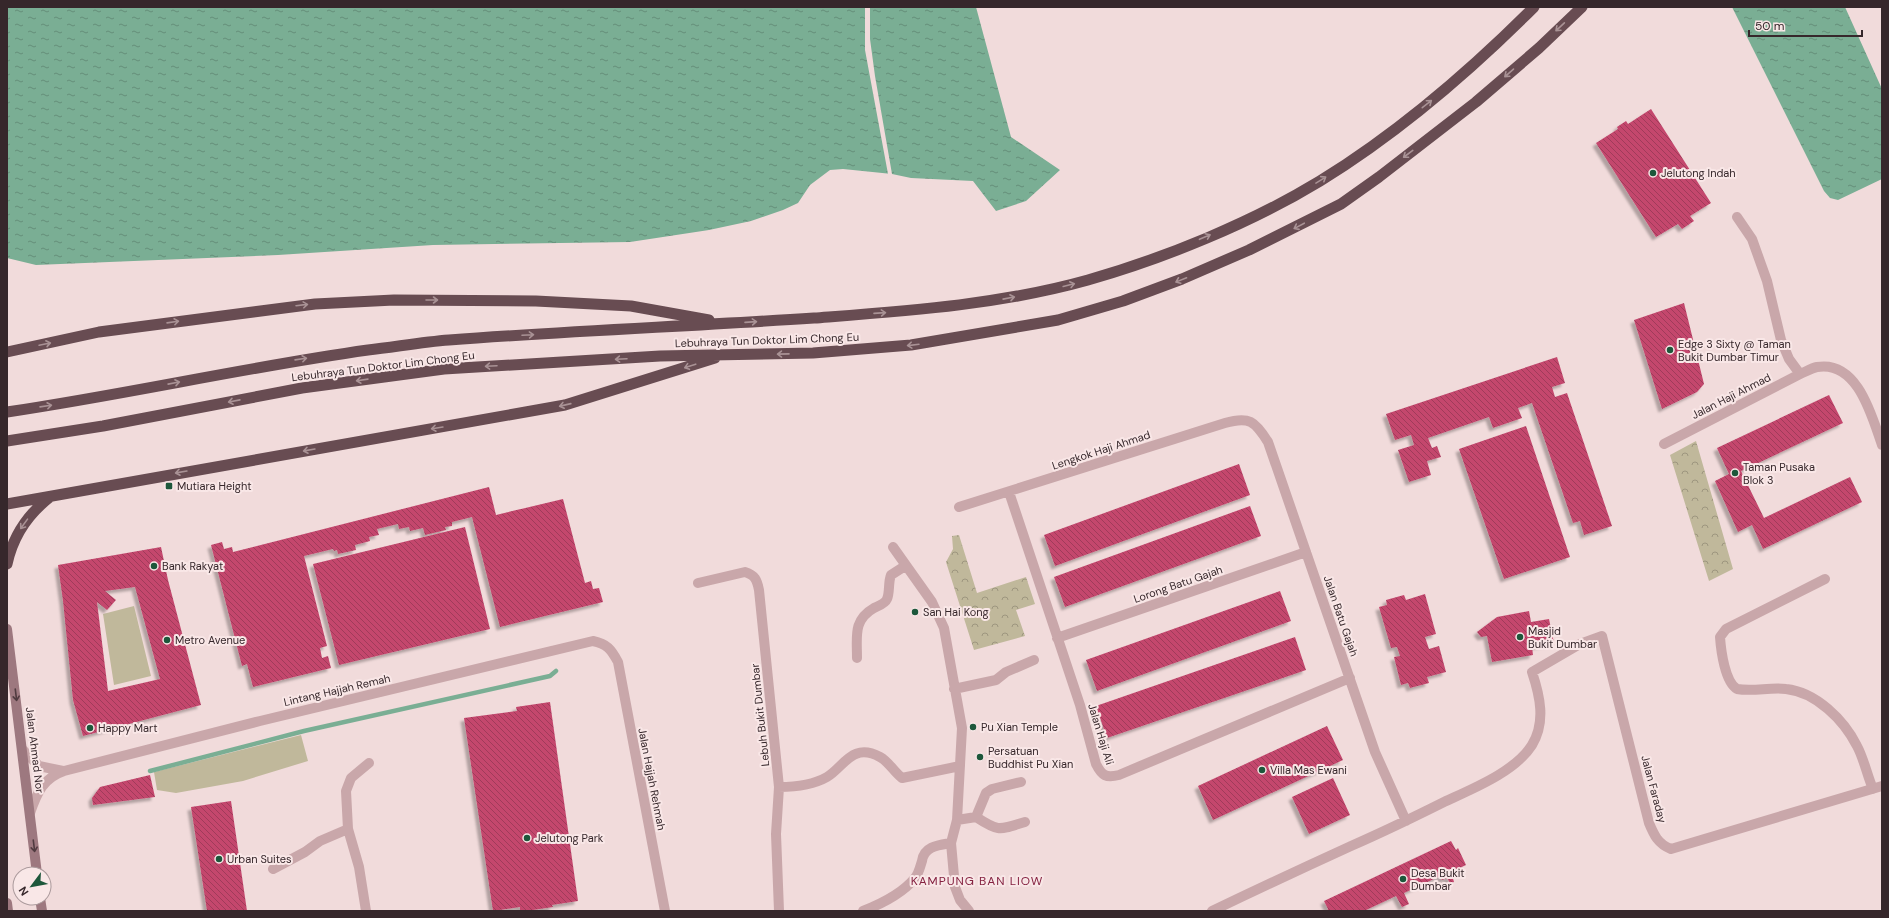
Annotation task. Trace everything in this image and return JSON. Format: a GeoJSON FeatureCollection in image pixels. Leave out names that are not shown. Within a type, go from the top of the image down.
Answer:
{"type":"FeatureCollection","features":[{"type":"Feature","properties":{"kind":"highway","name":"Lebuhraya Tun Doktor Lim Chong Eu"},"geometry":{"type":"LineString","coordinates":[[7,412],[86,400],[295,360],[444,340],[727,324],[898,312],[993,301],[1088,280],[1190,244],[1261,212],[1316,183],[1350,162],[1427,105],[1462,75],[1534,7]]}},
{"type":"Feature","properties":{"kind":"highway","name":"Lebuhraya Tun Doktor Lim Chong Eu"},"geometry":{"type":"LineString","coordinates":[[7,441],[103,426],[302,388],[444,369],[660,356],[812,353],[911,345],[998,332],[1065,318],[1123,301],[1182,279],[1250,250],[1340,204],[1379,177],[1476,102],[1539,48],[1582,7]]}},
{"type":"Feature","properties":{"kind":"highway"},"geometry":{"type":"LineString","coordinates":[[7,352],[99,332],[205,317],[315,304],[386,300],[536,301],[631,306],[727,324]]}},
{"type":"Feature","properties":{"kind":"highway"},"geometry":{"type":"LineString","coordinates":[[7,504],[51,497],[100,486],[565,405],[727,354]]}},
{"type":"Feature","properties":{"kind":"highway"},"geometry":{"type":"LineString","coordinates":[[7,564],[16,535],[39,506],[51,497]]}},
{"type":"Feature","properties":{"kind":"main road","name":"Jalan Ahmad Nor"},"geometry":{"type":"LineString","coordinates":[[7,629],[36,866]]}},
{"type":"Feature","properties":{"kind":"main road"},"geometry":{"type":"LineString","coordinates":[[7,903],[8,911]]}},
{"type":"Feature","properties":{"kind":"street"},"geometry":{"type":"LineString","coordinates":[[1737,217],[1752,239],[1767,281],[1781,340],[1789,360],[1800,374]]}},
{"type":"Feature","properties":{"kind":"street","name":"Jalan Haji Ahmad"},"geometry":{"type":"LineString","coordinates":[[1664,444],[1800,374],[1818,367],[1831,368],[1848,375],[1864,398],[1882,446]]}},
{"type":"Feature","properties":{"kind":"street","name":"Lengkok Haji Ahmad"},"geometry":{"type":"LineString","coordinates":[[959,507],[1225,423],[1239,419],[1251,421]]}},
{"type":"Feature","properties":{"kind":"street","name":"Jalan Batu Gajah"},"geometry":{"type":"LineString","coordinates":[[1251,421],[1261,430],[1268,442],[1376,752],[1406,821]]}},
{"type":"Feature","properties":{"kind":"street","name":"Jalan Haji Ali"},"geometry":{"type":"LineString","coordinates":[[1009,492],[1080,705],[1096,764],[1100,773],[1109,777],[1119,775],[1350,678]]}},
{"type":"Feature","properties":{"kind":"street"},"geometry":{"type":"LineString","coordinates":[[893,547],[905,566],[918,580],[932,602],[944,628],[962,728],[958,820],[951,843],[955,887],[960,900],[969,911]]}},
{"type":"Feature","properties":{"kind":"street","name":"Lorong Batu Gajah"},"geometry":{"type":"LineString","coordinates":[[1057,638],[1306,552]]}},
{"type":"Feature","properties":{"kind":"street"},"geometry":{"type":"LineString","coordinates":[[857,658],[857,628],[860,618],[884,603],[887,599],[891,575],[905,566]]}},
{"type":"Feature","properties":{"kind":"street","name":"Lebuh Bukit Dumbar"},"geometry":{"type":"LineString","coordinates":[[698,583],[745,572],[752,574],[757,580],[763,618],[771,718],[779,787],[776,822],[779,911]]}},
{"type":"Feature","properties":{"kind":"street"},"geometry":{"type":"LineString","coordinates":[[1825,579],[1722,632],[1720,643],[1726,671],[1730,683],[1737,689],[1786,688],[1810,696],[1829,710],[1843,725],[1857,746],[1877,788]]}},
{"type":"Feature","properties":{"kind":"street","name":"Jalan Faraday"},"geometry":{"type":"LineString","coordinates":[[1406,821],[1482,784],[1522,757],[1532,745],[1539,729],[1541,718],[1538,692],[1532,672],[1580,644],[1602,636],[1649,823],[1657,841],[1664,846],[1671,849],[1877,788]]}},
{"type":"Feature","properties":{"kind":"street","name":"Lintang Hajjah Remah"},"geometry":{"type":"LineString","coordinates":[[30,813],[37,794],[43,784],[50,777],[64,771],[260,721],[593,641],[604,643],[613,653]]}},
{"type":"Feature","properties":{"kind":"street","name":"Jalan Hajjah Rehmah"},"geometry":{"type":"LineString","coordinates":[[613,653],[618,662],[665,911]]}},
{"type":"Feature","properties":{"kind":"street"},"geometry":{"type":"LineString","coordinates":[[954,689],[996,680],[1006,672],[1034,660]]}},
{"type":"Feature","properties":{"kind":"street","name":"Lintang Hajjah Remah"},"geometry":{"type":"LineString","coordinates":[[23,750],[39,766],[64,771]]}},
{"type":"Feature","properties":{"kind":"street"},"geometry":{"type":"LineString","coordinates":[[779,787],[795,787],[828,777],[848,758],[857,754],[873,755],[880,758],[902,778],[960,766]]}},
{"type":"Feature","properties":{"kind":"street"},"geometry":{"type":"LineString","coordinates":[[366,911],[359,867],[348,829],[346,791],[348,782],[354,774],[369,763]]}},
{"type":"Feature","properties":{"kind":"street"},"geometry":{"type":"LineString","coordinates":[[976,817],[986,794],[992,790],[1020,782]]}},
{"type":"Feature","properties":{"kind":"street"},"geometry":{"type":"LineString","coordinates":[[958,820],[976,817],[993,828],[1002,829],[1026,822]]}},
{"type":"Feature","properties":{"kind":"street"},"geometry":{"type":"LineString","coordinates":[[1212,911],[1406,821]]}},
{"type":"Feature","properties":{"kind":"street"},"geometry":{"type":"LineString","coordinates":[[273,869],[305,852],[320,841],[348,829]]}},
{"type":"Feature","properties":{"kind":"street"},"geometry":{"type":"LineString","coordinates":[[862,911],[882,904],[907,886],[915,878],[920,869],[926,851],[937,846],[951,843]]}},
{"type":"Feature","properties":{"kind":"green space"},"geometry":{"type":"Polygon","coordinates":[[[1696,441],[1733,569],[1709,581],[1670,455],[1696,441]]]}},
{"type":"Feature","properties":{"kind":"green space"},"geometry":{"type":"Polygon","coordinates":[[[959,535],[977,593],[1026,577],[1035,604],[1016,610],[1025,636],[974,650],[946,562],[953,549],[952,536],[959,535]]]}},
{"type":"Feature","properties":{"kind":"green space"},"geometry":{"type":"Polygon","coordinates":[[[134,606],[151,676],[114,685],[103,614],[134,606]]]}},
{"type":"Feature","properties":{"kind":"green space"},"geometry":{"type":"Polygon","coordinates":[[[301,735],[308,761],[243,781],[176,793],[157,790],[154,772],[301,735]]]}},
{"type":"Feature","properties":{"kind":"water"},"geometry":{"type":"Polygon","coordinates":[[[7,7],[976,7],[1011,137],[1060,170],[1026,201],[996,211],[973,181],[911,178],[892,174],[843,169],[830,170],[810,185],[798,203],[751,221],[709,230],[630,242],[433,245],[278,255],[36,265],[7,258],[7,7]]]}},
{"type":"Feature","properties":{"kind":"water"},"geometry":{"type":"Polygon","coordinates":[[[1732,7],[1845,7],[1882,89],[1882,179],[1838,200],[1830,198],[1824,191],[1732,7]]]}},
{"type":"Feature","properties":{"kind":"pier"},"geometry":{"type":"Polygon","coordinates":[[[865,7],[870,7],[870,39],[892,174],[888,174],[865,50],[865,7]]]}},
{"type":"Feature","properties":{"kind":"building","name":"Jelutong Indah"},"geometry":{"type":"Polygon","coordinates":[[[1651,109],[1711,203],[1690,216],[1694,221],[1682,229],[1678,224],[1656,237],[1596,143],[1618,129],[1617,127],[1626,121],[1628,124],[1651,109]]]}},
{"type":"Feature","properties":{"kind":"building","name":"Edge 3 Sixty @ Taman Bukit Dumbar Timur"},"geometry":{"type":"Polygon","coordinates":[[[1684,303],[1704,384],[1697,392],[1662,409],[1634,320],[1684,303]]]}},
{"type":"Feature","properties":{"kind":"building"},"geometry":{"type":"Polygon","coordinates":[[[1557,357],[1565,383],[1552,387],[1555,397],[1567,393],[1612,526],[1584,535],[1580,521],[1573,523],[1532,403],[1518,408],[1522,418],[1493,428],[1489,417],[1428,438],[1432,448],[1437,446],[1441,457],[1427,461],[1431,475],[1409,482],[1398,450],[1414,445],[1411,435],[1395,440],[1386,414],[1557,357]]]}},
{"type":"Feature","properties":{"kind":"building","name":"Taman Pusaka Blok 3"},"geometry":{"type":"Polygon","coordinates":[[[1829,395],[1843,423],[1741,471],[1764,518],[1850,477],[1862,502],[1763,549],[1752,525],[1738,532],[1715,481],[1729,474],[1717,448],[1829,395]]]}},
{"type":"Feature","properties":{"kind":"building"},"geometry":{"type":"Polygon","coordinates":[[[1526,426],[1570,557],[1504,579],[1459,449],[1526,426]]]}},
{"type":"Feature","properties":{"kind":"building"},"geometry":{"type":"Polygon","coordinates":[[[1239,464],[1250,495],[1055,566],[1044,535],[1239,464]]]}},
{"type":"Feature","properties":{"kind":"building"},"geometry":{"type":"Polygon","coordinates":[[[489,487],[496,515],[563,499],[585,583],[591,581],[593,589],[599,588],[603,602],[500,627],[472,517],[452,522],[452,526],[445,527],[446,530],[425,535],[423,528],[410,531],[409,527],[399,529],[398,524],[377,529],[379,535],[369,537],[370,541],[355,545],[356,550],[338,554],[337,550],[334,551],[333,549],[304,556],[327,646],[320,648],[322,658],[328,656],[331,668],[253,687],[247,664],[242,666],[211,545],[222,542],[224,549],[232,547],[233,552],[489,487]]]}},
{"type":"Feature","properties":{"kind":"building"},"geometry":{"type":"Polygon","coordinates":[[[1250,506],[1261,536],[1065,607],[1054,577],[1250,506]]]}},
{"type":"Feature","properties":{"kind":"building"},"geometry":{"type":"Polygon","coordinates":[[[465,527],[490,629],[339,665],[313,564],[465,527]]]}},
{"type":"Feature","properties":{"kind":"building","name":"Metro Avenue"},"geometry":{"type":"Polygon","coordinates":[[[161,547],[168,580],[201,705],[83,736],[73,700],[58,565],[161,547]],[[135,587],[105,591],[116,600],[107,610],[97,602],[108,691],[160,679],[135,587]]]}},
{"type":"Feature","properties":{"kind":"building"},"geometry":{"type":"Polygon","coordinates":[[[1280,591],[1291,621],[1097,691],[1086,660],[1280,591]]]}},
{"type":"Feature","properties":{"kind":"building"},"geometry":{"type":"Polygon","coordinates":[[[1425,594],[1436,634],[1425,637],[1429,649],[1439,646],[1446,672],[1427,677],[1429,683],[1410,688],[1408,683],[1401,685],[1394,657],[1400,656],[1397,647],[1391,648],[1379,607],[1387,605],[1386,600],[1404,595],[1406,600],[1425,594]]]}},
{"type":"Feature","properties":{"kind":"building","name":"Masjid Bukit Dumbar"},"geometry":{"type":"Polygon","coordinates":[[[1529,611],[1531,622],[1549,619],[1554,643],[1532,647],[1533,655],[1492,662],[1487,636],[1481,637],[1477,632],[1497,617],[1529,611]]]}},
{"type":"Feature","properties":{"kind":"building"},"geometry":{"type":"Polygon","coordinates":[[[1295,637],[1306,670],[1107,738],[1096,706],[1295,637]]]}},
{"type":"Feature","properties":{"kind":"building"},"geometry":{"type":"Polygon","coordinates":[[[550,702],[578,901],[526,911],[520,911],[520,907],[493,911],[464,718],[517,711],[516,707],[550,702]]]}},
{"type":"Feature","properties":{"kind":"building","name":"Villa Mas Ewani"},"geometry":{"type":"Polygon","coordinates":[[[1327,726],[1343,760],[1213,820],[1198,786],[1327,726]]]}},
{"type":"Feature","properties":{"kind":"building"},"geometry":{"type":"Polygon","coordinates":[[[150,775],[155,797],[93,805],[92,798],[100,787],[150,775]]]}},
{"type":"Feature","properties":{"kind":"building"},"geometry":{"type":"Polygon","coordinates":[[[1333,778],[1350,815],[1309,834],[1292,797],[1333,778]]]}},
{"type":"Feature","properties":{"kind":"building","name":"Urban Suites"},"geometry":{"type":"Polygon","coordinates":[[[231,801],[247,911],[207,911],[191,807],[231,801]]]}},
{"type":"Feature","properties":{"kind":"building","name":"Desa Bukit Dumbar"},"geometry":{"type":"Polygon","coordinates":[[[1451,841],[1456,850],[1458,848],[1466,865],[1451,872],[1454,882],[1450,883],[1447,878],[1442,880],[1440,876],[1404,893],[1409,904],[1402,907],[1396,896],[1364,911],[1327,911],[1328,909],[1324,901],[1451,841]]]}},
{"type":"Feature","properties":{"kind":"waterway"},"geometry":{"type":"LineString","coordinates":[[150,771],[304,731],[550,676],[556,671]]}},
{"type":"Feature","properties":{"kind":"place","name":"Jelutong Indah"},"geometry":{"type":"Point","coordinates":[1653,173]}},
{"type":"Feature","properties":{"kind":"place","name":"Edge 3 Sixty @ Taman Bukit Dumbar Timur"},"geometry":{"type":"Point","coordinates":[1670,350]}},
{"type":"Feature","properties":{"kind":"place","name":"Taman Pusaka Blok 3"},"geometry":{"type":"Point","coordinates":[1735,473]}},
{"type":"Feature","properties":{"kind":"place","name":"Mutiara Height"},"geometry":{"type":"Point","coordinates":[169,486]}},
{"type":"Feature","properties":{"kind":"place","name":"Bank Rakyat"},"geometry":{"type":"Point","coordinates":[154,566]}},
{"type":"Feature","properties":{"kind":"place","name":"San Hai Kong"},"geometry":{"type":"Point","coordinates":[915,612]}},
{"type":"Feature","properties":{"kind":"place","name":"Masjid Bukit Dumbar"},"geometry":{"type":"Point","coordinates":[1520,637]}},
{"type":"Feature","properties":{"kind":"place","name":"Metro Avenue"},"geometry":{"type":"Point","coordinates":[167,640]}},
{"type":"Feature","properties":{"kind":"place","name":"Pu Xian Temple"},"geometry":{"type":"Point","coordinates":[973,727]}},
{"type":"Feature","properties":{"kind":"place","name":"Happy Mart"},"geometry":{"type":"Point","coordinates":[90,728]}},
{"type":"Feature","properties":{"kind":"place","name":"Persatuan Buddhist Pu Xian"},"geometry":{"type":"Point","coordinates":[980,757]}},
{"type":"Feature","properties":{"kind":"place","name":"Villa Mas Ewani"},"geometry":{"type":"Point","coordinates":[1262,770]}},
{"type":"Feature","properties":{"kind":"place","name":"Jelutong Park"},"geometry":{"type":"Point","coordinates":[527,838]}},
{"type":"Feature","properties":{"kind":"place","name":"Urban Suites"},"geometry":{"type":"Point","coordinates":[219,859]}},
{"type":"Feature","properties":{"kind":"place","name":"Desa Bukit Dumbar"},"geometry":{"type":"Point","coordinates":[1403,879]}},
{"type":"Feature","properties":{"kind":"district","name":"KAMPUNG BAN LIOW"},"geometry":{"type":"Point","coordinates":[977,881]}}]}
